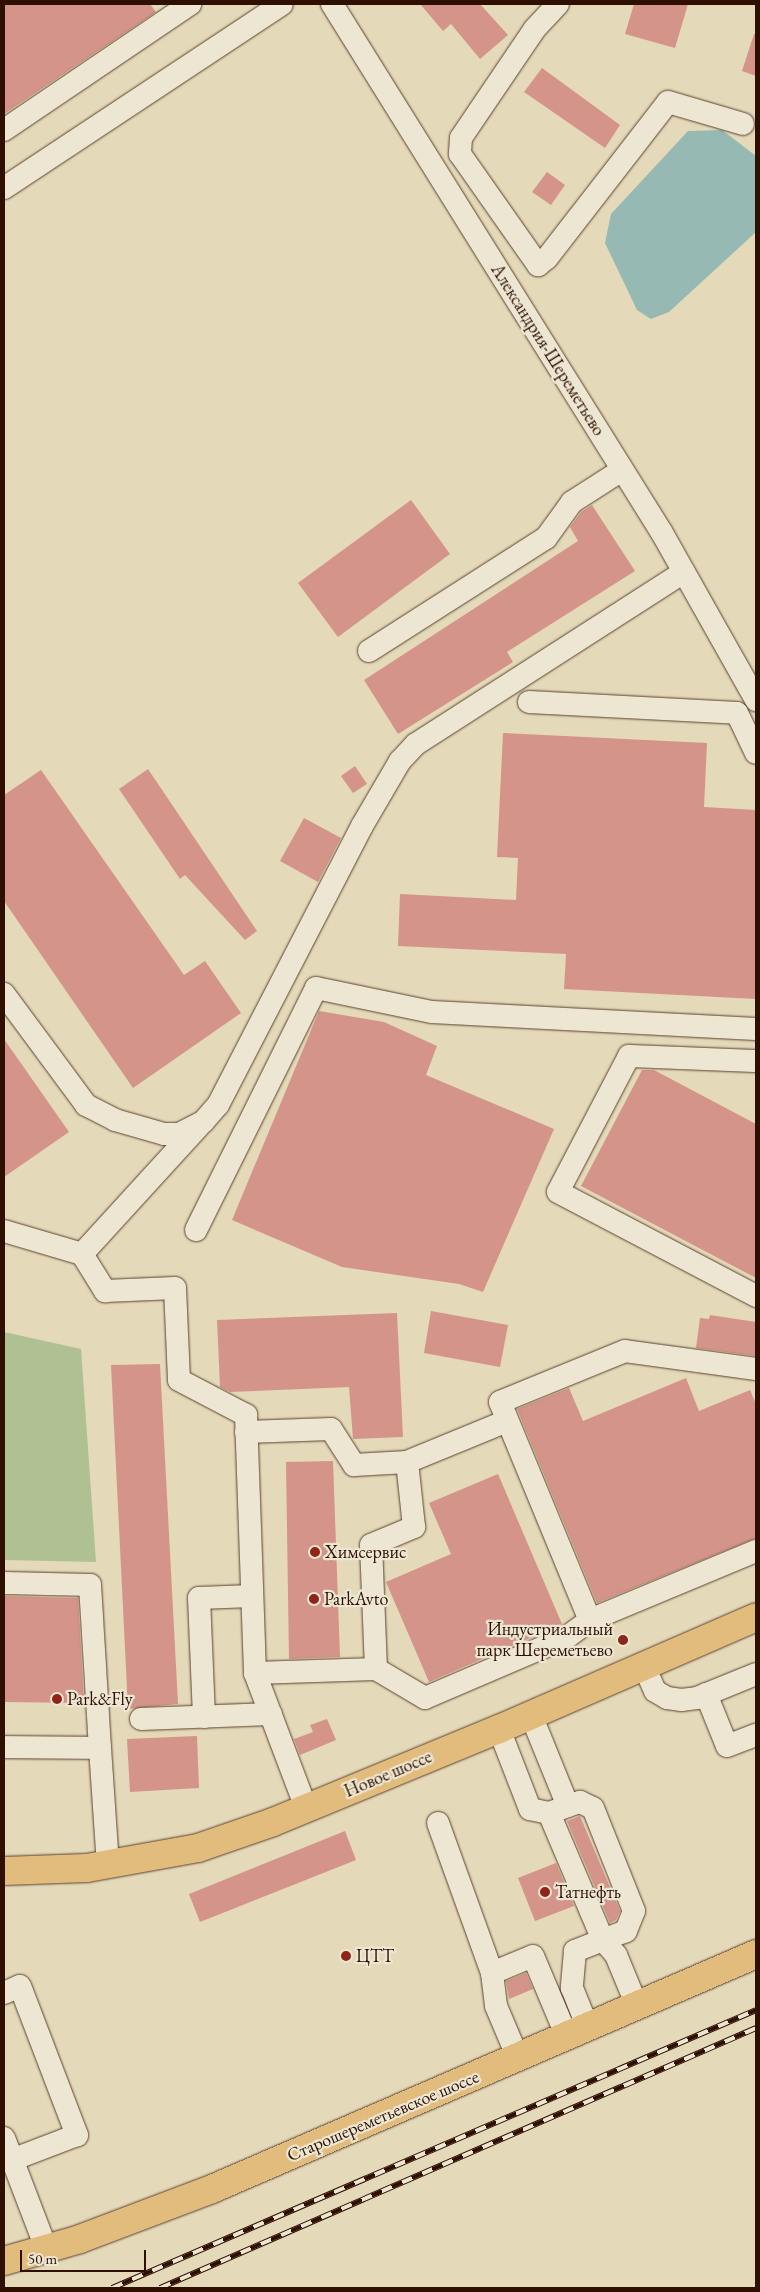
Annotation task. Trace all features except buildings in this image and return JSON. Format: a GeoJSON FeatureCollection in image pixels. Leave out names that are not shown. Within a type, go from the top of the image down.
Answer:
{"type":"FeatureCollection","features":[{"type":"Feature","properties":{"kind":"main road","name":"Новое шоссе"},"geometry":{"type":"LineString","coordinates":[[4,1871],[108,1865],[198,1848],[306,1808],[499,1729],[756,1617]]}},
{"type":"Feature","properties":{"kind":"main road","name":"Старошереметьевское шоссе"},"geometry":{"type":"LineString","coordinates":[[4,2261],[80,2239],[212,2189],[756,1954]]}},
{"type":"Feature","properties":{"kind":"main road"},"geometry":{"type":"LineString","coordinates":[[4,2256],[38,2250]]}},
{"type":"Feature","properties":{"kind":"street"},"geometry":{"type":"LineString","coordinates":[[4,130],[190,4]]}},
{"type":"Feature","properties":{"kind":"street"},"geometry":{"type":"LineString","coordinates":[[4,188],[282,4]]}},
{"type":"Feature","properties":{"kind":"street","name":"Александрия-Шереметьево"},"geometry":{"type":"LineString","coordinates":[[332,4],[622,470],[684,572],[756,700]]}},
{"type":"Feature","properties":{"kind":"street"},"geometry":{"type":"LineString","coordinates":[[558,4],[534,30],[461,138],[460,154],[538,265],[547,258],[668,102],[743,124]]}},
{"type":"Feature","properties":{"kind":"street"},"geometry":{"type":"LineString","coordinates":[[369,651],[546,538],[572,502],[622,470]]}},
{"type":"Feature","properties":{"kind":"street"},"geometry":{"type":"LineString","coordinates":[[82,1254],[218,1105],[362,826],[400,761],[416,744],[684,572]]}},
{"type":"Feature","properties":{"kind":"street"},"geometry":{"type":"LineString","coordinates":[[529,702],[737,713],[756,753]]}},
{"type":"Feature","properties":{"kind":"street"},"geometry":{"type":"LineString","coordinates":[[196,1230],[316,988],[432,1012],[756,1029]]}},
{"type":"Feature","properties":{"kind":"street"},"geometry":{"type":"LineString","coordinates":[[4,994],[86,1105],[115,1120],[164,1134],[179,1134],[203,1122]]}},
{"type":"Feature","properties":{"kind":"street"},"geometry":{"type":"LineString","coordinates":[[756,1062],[629,1056],[558,1192],[756,1296]]}},
{"type":"Feature","properties":{"kind":"street"},"geometry":{"type":"LineString","coordinates":[[4,1231],[82,1254],[105,1291],[175,1288],[179,1380],[246,1414],[255,1673],[306,1808]]}},
{"type":"Feature","properties":{"kind":"street"},"geometry":{"type":"LineString","coordinates":[[590,1620],[500,1402],[625,1351],[756,1369]]}},
{"type":"Feature","properties":{"kind":"street"},"geometry":{"type":"LineString","coordinates":[[246,1432],[331,1429],[354,1465],[407,1462],[507,1421]]}},
{"type":"Feature","properties":{"kind":"street"},"geometry":{"type":"LineString","coordinates":[[376,1669],[371,1545],[414,1527],[407,1462]]}},
{"type":"Feature","properties":{"kind":"street"},"geometry":{"type":"LineString","coordinates":[[255,1673],[376,1669],[425,1698],[567,1637],[590,1620],[756,1551]]}},
{"type":"Feature","properties":{"kind":"street"},"geometry":{"type":"LineString","coordinates":[[4,1583],[90,1585],[108,1865]]}},
{"type":"Feature","properties":{"kind":"street"},"geometry":{"type":"LineString","coordinates":[[204,1717],[199,1598],[252,1596]]}},
{"type":"Feature","properties":{"kind":"street"},"geometry":{"type":"LineString","coordinates":[[644,1666],[655,1691],[667,1698],[681,1700],[706,1694],[756,1674]]}},
{"type":"Feature","properties":{"kind":"street"},"geometry":{"type":"LineString","coordinates":[[706,1694],[727,1746],[756,1734]]}},
{"type":"Feature","properties":{"kind":"street"},"geometry":{"type":"LineString","coordinates":[[141,1719],[270,1714]]}},
{"type":"Feature","properties":{"kind":"street"},"geometry":{"type":"LineString","coordinates":[[531,1715],[558,1810],[603,1940],[616,1955],[637,2006]]}},
{"type":"Feature","properties":{"kind":"street"},"geometry":{"type":"LineString","coordinates":[[499,1729],[530,1809],[558,1810],[580,1802],[593,1808],[634,1911],[626,1931],[575,1951],[571,1969],[578,2032]]}},
{"type":"Feature","properties":{"kind":"street"},"geometry":{"type":"LineString","coordinates":[[4,1747],[100,1748]]}},
{"type":"Feature","properties":{"kind":"street"},"geometry":{"type":"LineString","coordinates":[[438,1823],[492,1973],[496,2006],[518,2058]]}},
{"type":"Feature","properties":{"kind":"street"},"geometry":{"type":"LineString","coordinates":[[492,1973],[533,1956],[578,2032]]}},
{"type":"Feature","properties":{"kind":"street"},"geometry":{"type":"LineString","coordinates":[[4,1993],[20,1986],[77,2135],[12,2160]]}},
{"type":"Feature","properties":{"kind":"street"},"geometry":{"type":"LineString","coordinates":[[4,2138],[38,2250]]}},
{"type":"Feature","properties":{"kind":"green space"},"geometry":{"type":"Polygon","coordinates":[[[4,1332],[81,1349],[96,1562],[4,1560],[4,1332]]]}},
{"type":"Feature","properties":{"kind":"water"},"geometry":{"type":"Polygon","coordinates":[[[722,130],[756,156],[756,232],[669,312],[651,319],[637,310],[605,243],[611,214],[688,131],[722,130]]]}},
{"type":"Feature","properties":{"kind":"railway"},"geometry":{"type":"LineString","coordinates":[[112,2288],[756,2010]]}},
{"type":"Feature","properties":{"kind":"railway"},"geometry":{"type":"LineString","coordinates":[[160,2288],[756,2028]]}},
{"type":"Feature","properties":{"kind":"place","name":"Химсервис"},"geometry":{"type":"Point","coordinates":[315,1552]}},
{"type":"Feature","properties":{"kind":"place","name":"ParkAvto"},"geometry":{"type":"Point","coordinates":[314,1599]}},
{"type":"Feature","properties":{"kind":"place","name":"Индустриальный парк Шереметьево"},"geometry":{"type":"Point","coordinates":[623,1640]}},
{"type":"Feature","properties":{"kind":"place","name":"Park&Fly"},"geometry":{"type":"Point","coordinates":[57,1699]}},
{"type":"Feature","properties":{"kind":"place","name":"Татнефть"},"geometry":{"type":"Point","coordinates":[545,1892]}},
{"type":"Feature","properties":{"kind":"place","name":"ЦТТ"},"geometry":{"type":"Point","coordinates":[346,1956]}}]}
